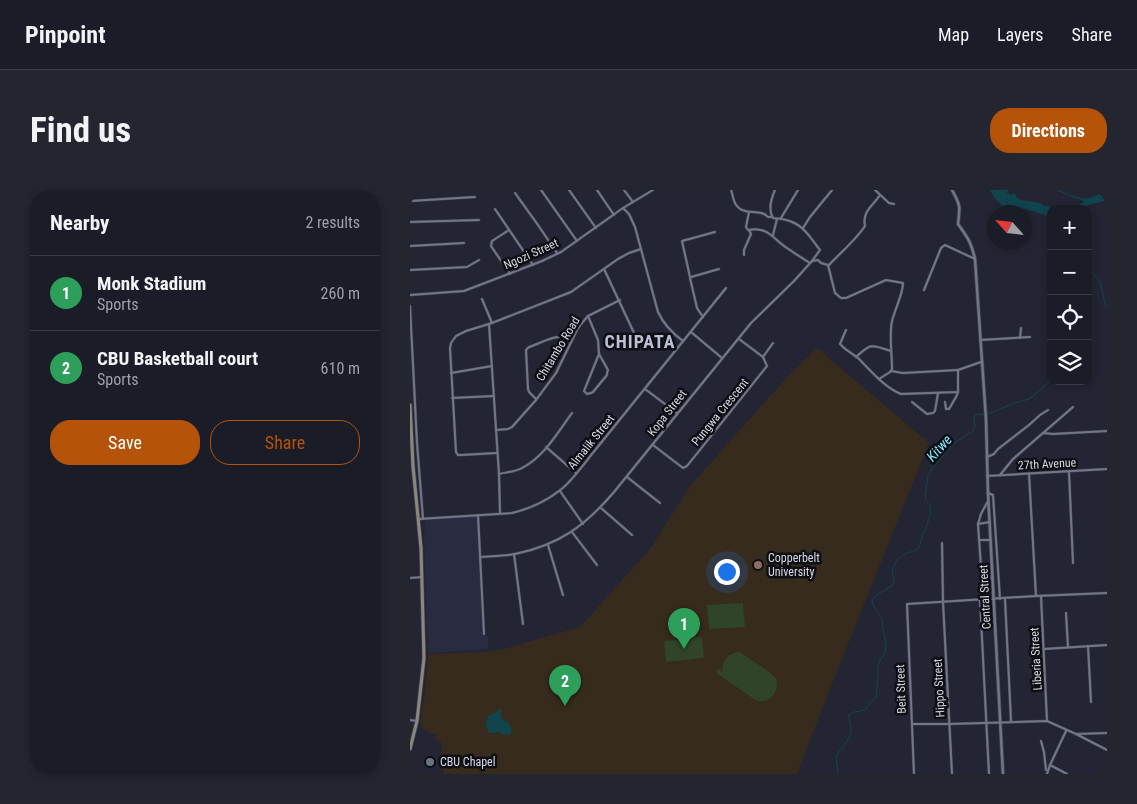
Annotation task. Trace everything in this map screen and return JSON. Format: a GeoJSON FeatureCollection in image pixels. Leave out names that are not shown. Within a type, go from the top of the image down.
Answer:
{"type":"FeatureCollection","features":[{"type":"Feature","properties":{"kind":"main road"},"geometry":{"type":"LineString","coordinates":[[410,405],[413,466],[421,519],[424,658],[417,721],[410,749]]}},
{"type":"Feature","properties":{"kind":"street"},"geometry":{"type":"LineString","coordinates":[[541,190],[577,241]]}},
{"type":"Feature","properties":{"kind":"street"},"geometry":{"type":"LineString","coordinates":[[569,190],[596,228]]}},
{"type":"Feature","properties":{"kind":"street"},"geometry":{"type":"LineString","coordinates":[[597,190],[614,215]]}},
{"type":"Feature","properties":{"kind":"street"},"geometry":{"type":"LineString","coordinates":[[624,190],[633,202]]}},
{"type":"Feature","properties":{"kind":"street"},"geometry":{"type":"LineString","coordinates":[[644,190],[645,194]]}},
{"type":"Feature","properties":{"kind":"street","name":"Ngozi Street"},"geometry":{"type":"LineString","coordinates":[[410,295],[464,291],[533,265],[558,253],[623,208],[653,190]]}},
{"type":"Feature","properties":{"kind":"street"},"geometry":{"type":"LineString","coordinates":[[731,190],[735,204],[741,210],[764,213],[768,217],[793,222],[803,228],[820,250],[811,262]]}},
{"type":"Feature","properties":{"kind":"street"},"geometry":{"type":"LineString","coordinates":[[773,218],[770,201],[775,190]]}},
{"type":"Feature","properties":{"kind":"street"},"geometry":{"type":"LineString","coordinates":[[781,219],[798,190]]}},
{"type":"Feature","properties":{"kind":"street"},"geometry":{"type":"LineString","coordinates":[[803,228],[832,190]]}},
{"type":"Feature","properties":{"kind":"street"},"geometry":{"type":"LineString","coordinates":[[875,190],[889,203],[894,204]]}},
{"type":"Feature","properties":{"kind":"street","name":"Central Street"},"geometry":{"type":"LineString","coordinates":[[952,190],[959,204],[958,224],[967,236],[975,259],[986,419],[988,500],[1003,774]]}},
{"type":"Feature","properties":{"kind":"street"},"geometry":{"type":"LineString","coordinates":[[515,193],[558,253]]}},
{"type":"Feature","properties":{"kind":"street"},"geometry":{"type":"LineString","coordinates":[[828,265],[862,231],[865,226],[864,219],[869,208],[880,195]]}},
{"type":"Feature","properties":{"kind":"street"},"geometry":{"type":"LineString","coordinates":[[410,201],[475,197]]}},
{"type":"Feature","properties":{"kind":"street"},"geometry":{"type":"LineString","coordinates":[[623,208],[629,214],[632,221],[661,319],[670,331],[683,341]]}},
{"type":"Feature","properties":{"kind":"street"},"geometry":{"type":"LineString","coordinates":[[495,209],[533,265]]}},
{"type":"Feature","properties":{"kind":"street"},"geometry":{"type":"LineString","coordinates":[[744,255],[744,250],[751,234],[746,227],[749,212]]}},
{"type":"Feature","properties":{"kind":"street"},"geometry":{"type":"LineString","coordinates":[[773,235],[777,219]]}},
{"type":"Feature","properties":{"kind":"street"},"geometry":{"type":"LineString","coordinates":[[410,222],[480,220]]}},
{"type":"Feature","properties":{"kind":"street"},"geometry":{"type":"LineString","coordinates":[[509,230],[494,239],[491,246],[510,274]]}},
{"type":"Feature","properties":{"kind":"street"},"geometry":{"type":"LineString","coordinates":[[749,230],[760,230],[773,235],[781,244],[811,262],[818,260],[828,265]]}},
{"type":"Feature","properties":{"kind":"street"},"geometry":{"type":"LineString","coordinates":[[703,317],[697,308],[682,241],[715,232]]}},
{"type":"Feature","properties":{"kind":"street"},"geometry":{"type":"LineString","coordinates":[[410,246],[464,243]]}},
{"type":"Feature","properties":{"kind":"street"},"geometry":{"type":"LineString","coordinates":[[924,290],[943,246],[975,259]]}},
{"type":"Feature","properties":{"kind":"street"},"geometry":{"type":"LineString","coordinates":[[497,453],[458,455],[456,452],[452,398],[451,343],[456,336],[466,331],[571,292],[623,256],[641,249]]}},
{"type":"Feature","properties":{"kind":"street"},"geometry":{"type":"LineString","coordinates":[[410,270],[467,267],[479,260]]}},
{"type":"Feature","properties":{"kind":"street","name":"Kopa Street"},"geometry":{"type":"LineString","coordinates":[[480,557],[514,554],[548,545],[572,532],[601,508],[739,338],[811,262]]}},
{"type":"Feature","properties":{"kind":"street"},"geometry":{"type":"LineString","coordinates":[[828,265],[835,293],[841,298],[846,298],[886,280],[903,283],[903,289],[892,320],[891,371]]}},
{"type":"Feature","properties":{"kind":"street"},"geometry":{"type":"LineString","coordinates":[[604,269],[635,335]]}},
{"type":"Feature","properties":{"kind":"street"},"geometry":{"type":"LineString","coordinates":[[690,277],[719,269]]}},
{"type":"Feature","properties":{"kind":"street","name":"Almalik Street"},"geometry":{"type":"LineString","coordinates":[[421,519],[512,513],[524,510],[560,491],[576,474],[726,288]]}},
{"type":"Feature","properties":{"kind":"street"},"geometry":{"type":"LineString","coordinates":[[482,298],[490,323],[500,513]]}},
{"type":"Feature","properties":{"kind":"street","name":"Chitambo Road"},"geometry":{"type":"LineString","coordinates":[[496,430],[512,427],[536,400],[556,373],[580,324],[588,316],[620,300]]}},
{"type":"Feature","properties":{"kind":"street"},"geometry":{"type":"LineString","coordinates":[[410,306],[421,519]]}},
{"type":"Feature","properties":{"kind":"street"},"geometry":{"type":"LineString","coordinates":[[588,316],[598,340],[599,354],[608,370],[607,375],[594,392],[587,394],[584,391],[599,354]]}},
{"type":"Feature","properties":{"kind":"street"},"geometry":{"type":"LineString","coordinates":[[1020,338],[1021,328]]}},
{"type":"Feature","properties":{"kind":"street"},"geometry":{"type":"LineString","coordinates":[[846,330],[840,344],[894,391],[900,394],[958,392]]}},
{"type":"Feature","properties":{"kind":"street"},"geometry":{"type":"LineString","coordinates":[[691,332],[722,358]]}},
{"type":"Feature","properties":{"kind":"street"},"geometry":{"type":"LineString","coordinates":[[536,400],[528,389],[526,350],[529,347],[557,337],[562,336],[572,340]]}},
{"type":"Feature","properties":{"kind":"street"},"geometry":{"type":"LineString","coordinates":[[980,340],[1030,337]]}},
{"type":"Feature","properties":{"kind":"street"},"geometry":{"type":"LineString","coordinates":[[739,338],[763,357],[773,343]]}},
{"type":"Feature","properties":{"kind":"street"},"geometry":{"type":"LineString","coordinates":[[856,356],[868,346],[874,345],[891,350]]}},
{"type":"Feature","properties":{"kind":"street","name":"Pungwa Crescent"},"geometry":{"type":"LineString","coordinates":[[653,444],[683,468],[687,466],[766,368],[763,357]]}},
{"type":"Feature","properties":{"kind":"street"},"geometry":{"type":"LineString","coordinates":[[879,378],[891,371],[903,373],[958,370],[981,362]]}},
{"type":"Feature","properties":{"kind":"street"},"geometry":{"type":"LineString","coordinates":[[451,373],[492,366]]}},
{"type":"Feature","properties":{"kind":"street"},"geometry":{"type":"LineString","coordinates":[[944,402],[946,409],[949,409],[956,397],[958,392],[958,370]]}},
{"type":"Feature","properties":{"kind":"street"},"geometry":{"type":"LineString","coordinates":[[410,381],[414,380]]}},
{"type":"Feature","properties":{"kind":"street"},"geometry":{"type":"LineString","coordinates":[[645,389],[677,414]]}},
{"type":"Feature","properties":{"kind":"street"},"geometry":{"type":"LineString","coordinates":[[912,402],[922,411],[929,414],[935,411],[938,393]]}},
{"type":"Feature","properties":{"kind":"street"},"geometry":{"type":"LineString","coordinates":[[452,398],[494,396]]}},
{"type":"Feature","properties":{"kind":"street"},"geometry":{"type":"LineString","coordinates":[[1000,475],[1013,459],[1073,407]]}},
{"type":"Feature","properties":{"kind":"street"},"geometry":{"type":"LineString","coordinates":[[987,457],[994,454],[1048,410]]}},
{"type":"Feature","properties":{"kind":"street"},"geometry":{"type":"LineString","coordinates":[[499,474],[520,469],[532,461],[546,447],[572,413]]}},
{"type":"Feature","properties":{"kind":"street"},"geometry":{"type":"LineString","coordinates":[[410,423],[416,423]]}},
{"type":"Feature","properties":{"kind":"street"},"geometry":{"type":"LineString","coordinates":[[1043,433],[1107,431]]}},
{"type":"Feature","properties":{"kind":"street"},"geometry":{"type":"LineString","coordinates":[[546,447],[576,474]]}},
{"type":"Feature","properties":{"kind":"street","name":"27th Avenue"},"geometry":{"type":"LineString","coordinates":[[988,476],[1107,470]]}},
{"type":"Feature","properties":{"kind":"street"},"geometry":{"type":"LineString","coordinates":[[1069,472],[1073,563]]}},
{"type":"Feature","properties":{"kind":"street"},"geometry":{"type":"LineString","coordinates":[[1029,474],[1036,596]]}},
{"type":"Feature","properties":{"kind":"street"},"geometry":{"type":"LineString","coordinates":[[627,477],[660,503]]}},
{"type":"Feature","properties":{"kind":"street"},"geometry":{"type":"LineString","coordinates":[[560,491],[583,524]]}},
{"type":"Feature","properties":{"kind":"street"},"geometry":{"type":"LineString","coordinates":[[988,493],[993,495],[1000,599]]}},
{"type":"Feature","properties":{"kind":"street"},"geometry":{"type":"LineString","coordinates":[[988,500],[978,524],[989,774]]}},
{"type":"Feature","properties":{"kind":"street"},"geometry":{"type":"LineString","coordinates":[[601,508],[632,535]]}},
{"type":"Feature","properties":{"kind":"street"},"geometry":{"type":"LineString","coordinates":[[478,515],[484,634]]}},
{"type":"Feature","properties":{"kind":"street"},"geometry":{"type":"LineString","coordinates":[[978,524],[990,522]]}},
{"type":"Feature","properties":{"kind":"street"},"geometry":{"type":"LineString","coordinates":[[572,532],[597,566]]}},
{"type":"Feature","properties":{"kind":"street"},"geometry":{"type":"LineString","coordinates":[[979,540],[991,540]]}},
{"type":"Feature","properties":{"kind":"street","name":"Hippo Street"},"geometry":{"type":"LineString","coordinates":[[942,543],[943,602],[952,774]]}},
{"type":"Feature","properties":{"kind":"street"},"geometry":{"type":"LineString","coordinates":[[548,545],[563,595]]}},
{"type":"Feature","properties":{"kind":"street"},"geometry":{"type":"LineString","coordinates":[[514,554],[523,624]]}},
{"type":"Feature","properties":{"kind":"street"},"geometry":{"type":"LineString","coordinates":[[981,567],[984,568],[992,580]]}},
{"type":"Feature","properties":{"kind":"street"},"geometry":{"type":"LineString","coordinates":[[410,578],[422,577]]}},
{"type":"Feature","properties":{"kind":"street"},"geometry":{"type":"LineString","coordinates":[[943,602],[1107,594]]}},
{"type":"Feature","properties":{"kind":"street","name":"Liberia Street"},"geometry":{"type":"LineString","coordinates":[[1041,596],[1047,721]]}},
{"type":"Feature","properties":{"kind":"street"},"geometry":{"type":"LineString","coordinates":[[1005,598],[1012,721]]}},
{"type":"Feature","properties":{"kind":"street","name":"Beit Street"},"geometry":{"type":"LineString","coordinates":[[914,774],[907,604],[943,602]]}},
{"type":"Feature","properties":{"kind":"street"},"geometry":{"type":"LineString","coordinates":[[1066,613],[1068,647]]}},
{"type":"Feature","properties":{"kind":"street"},"geometry":{"type":"LineString","coordinates":[[1044,649],[1107,645]]}},
{"type":"Feature","properties":{"kind":"street"},"geometry":{"type":"LineString","coordinates":[[1088,646],[1091,702]]}},
{"type":"Feature","properties":{"kind":"street"},"geometry":{"type":"LineString","coordinates":[[410,720],[417,721]]}},
{"type":"Feature","properties":{"kind":"street"},"geometry":{"type":"LineString","coordinates":[[912,724],[1047,721],[1107,750]]}},
{"type":"Feature","properties":{"kind":"street"},"geometry":{"type":"LineString","coordinates":[[1047,773],[1066,730]]}},
{"type":"Feature","properties":{"kind":"street"},"geometry":{"type":"LineString","coordinates":[[1076,734],[1107,733]]}},
{"type":"Feature","properties":{"kind":"street"},"geometry":{"type":"LineString","coordinates":[[1041,741],[1047,773]]}},
{"type":"Feature","properties":{"kind":"street"},"geometry":{"type":"LineString","coordinates":[[1050,765],[1067,774]]}},
{"type":"Feature","properties":{"kind":"shaded area"},"geometry":{"type":"Polygon","coordinates":[[[990,190],[1009,190],[1006,193],[1011,195],[1015,193],[1016,197],[1021,200],[1040,203],[1047,206],[1047,216],[1032,211],[1032,205],[1001,205],[990,190]]]}},
{"type":"Feature","properties":{"kind":"shaded area"},"geometry":{"type":"Polygon","coordinates":[[[1056,190],[1085,199],[1107,190],[1107,200],[1088,205],[1078,205],[1084,202],[1056,190]]]}},
{"type":"Feature","properties":{"kind":"shaded area","name":"Copperbelt University"},"geometry":{"type":"Polygon","coordinates":[[[817,348],[929,443],[797,774],[443,774],[441,742],[435,739],[436,734],[423,729],[420,723],[425,694],[428,654],[500,650],[580,627],[650,549],[690,486],[789,375],[817,348]]]}},
{"type":"Feature","properties":{"kind":"shaded area"},"geometry":{"type":"Polygon","coordinates":[[[477,516],[483,636],[488,636],[488,649],[428,653],[425,520],[477,516]]]}},
{"type":"Feature","properties":{"kind":"shaded area"},"geometry":{"type":"Polygon","coordinates":[[[743,603],[745,627],[709,629],[707,605],[743,603]]]}},
{"type":"Feature","properties":{"kind":"shaded area"},"geometry":{"type":"Polygon","coordinates":[[[702,637],[704,658],[666,662],[664,641],[702,637]]]}},
{"type":"Feature","properties":{"kind":"shaded area"},"geometry":{"type":"Polygon","coordinates":[[[740,652],[776,679],[776,691],[769,699],[757,701],[716,673],[718,669],[722,672],[726,658],[740,652]]]}},
{"type":"Feature","properties":{"kind":"shaded area"},"geometry":{"type":"Polygon","coordinates":[[[501,709],[501,717],[511,727],[511,733],[507,735],[499,732],[490,733],[488,728],[485,727],[488,716],[501,709]]]}},
{"type":"Feature","properties":{"kind":"waterway"},"geometry":{"type":"LineString","coordinates":[[1092,273],[1100,282],[1106,307]]}},
{"type":"Feature","properties":{"kind":"waterway","name":"Kitwe"},"geometry":{"type":"LineString","coordinates":[[838,774],[836,756],[850,735],[849,715],[865,710],[876,698],[878,667],[885,653],[886,643],[882,619],[872,600],[875,596],[893,585],[892,570],[897,560],[904,554],[917,550],[920,545],[930,515],[930,506],[925,495],[928,476],[933,467],[954,443],[973,431],[975,415],[991,413],[1029,399],[1047,384]]}},
{"type":"Feature","properties":{"kind":"place","name":"Copperbelt University"},"geometry":{"type":"Point","coordinates":[758,565]}},
{"type":"Feature","properties":{"kind":"place","name":"Monk Stadium"},"geometry":{"type":"Point","coordinates":[684,649]}},
{"type":"Feature","properties":{"kind":"place","name":"CBU Basketball court"},"geometry":{"type":"Point","coordinates":[565,706]}},
{"type":"Feature","properties":{"kind":"place","name":"CBU Chapel"},"geometry":{"type":"Point","coordinates":[430,762]}},
{"type":"Feature","properties":{"kind":"district","name":"CHIPATA"},"geometry":{"type":"Point","coordinates":[640,341]}}]}
